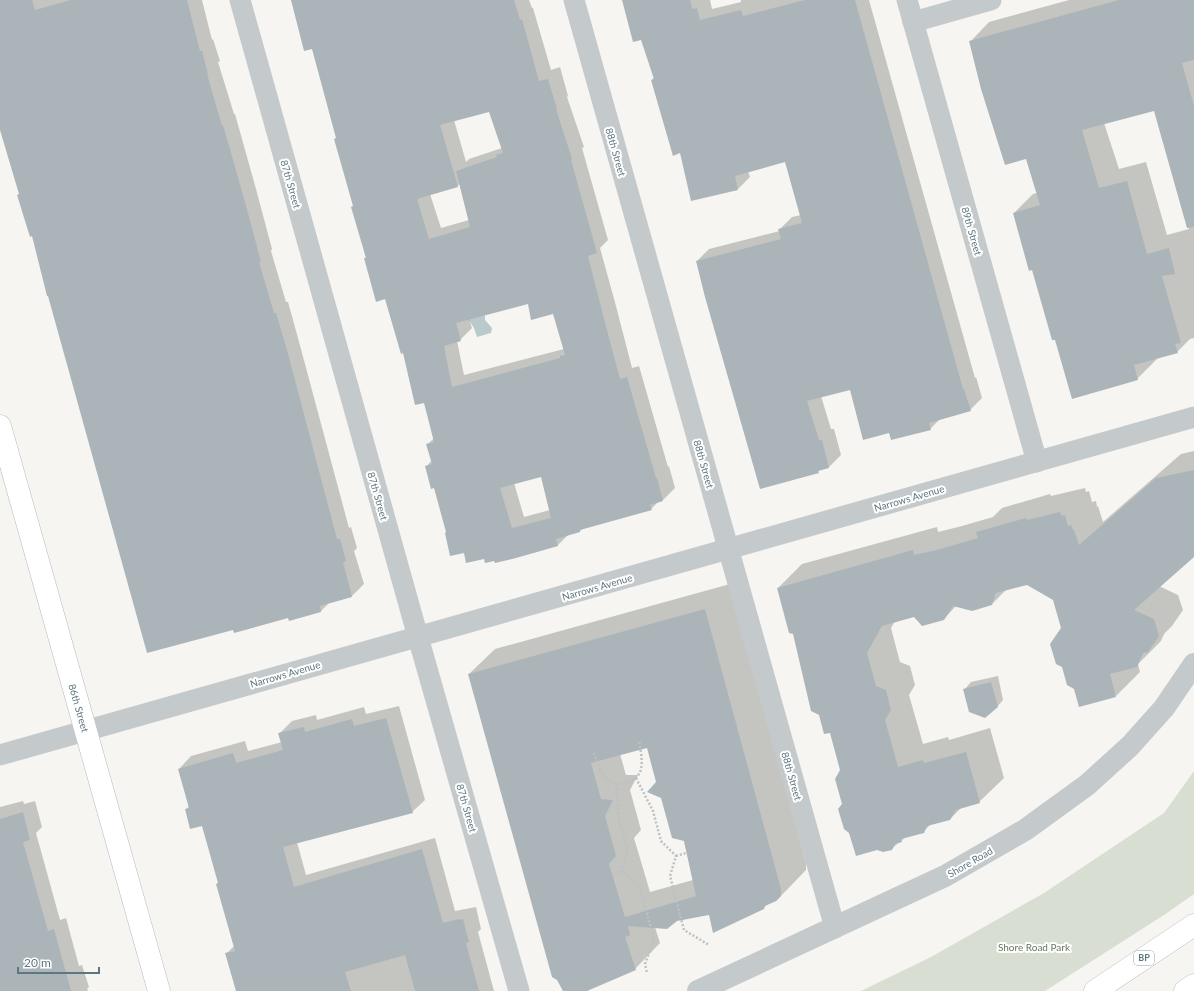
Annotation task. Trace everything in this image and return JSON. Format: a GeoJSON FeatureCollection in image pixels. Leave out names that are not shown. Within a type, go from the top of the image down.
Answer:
{"type":"FeatureCollection","features":[{"type":"Feature","properties":{"kind":"main road","name":"86th Street"},"geometry":{"type":"LineString","coordinates":[[0,426],[159,991]]}},
{"type":"Feature","properties":{"kind":"main road","name":"BP"},"geometry":{"type":"LineString","coordinates":[[1095,991],[1194,925]]}},
{"type":"Feature","properties":{"kind":"main road"},"geometry":{"type":"LineString","coordinates":[[1185,991],[1194,985]]}},
{"type":"Feature","properties":{"kind":"street","name":"87th Street"},"geometry":{"type":"LineString","coordinates":[[240,0],[418,637],[519,991]]}},
{"type":"Feature","properties":{"kind":"street","name":"88th Street"},"geometry":{"type":"LineString","coordinates":[[574,0],[835,928]]}},
{"type":"Feature","properties":{"kind":"street","name":"89th Street"},"geometry":{"type":"LineString","coordinates":[[907,0],[1037,462]]}},
{"type":"Feature","properties":{"kind":"street"},"geometry":{"type":"LineString","coordinates":[[913,22],[991,0]]}},
{"type":"Feature","properties":{"kind":"street","name":"Narrows Avenue"},"geometry":{"type":"LineString","coordinates":[[0,755],[1194,417]]}},
{"type":"Feature","properties":{"kind":"street","name":"Shore Road"},"geometry":{"type":"LineString","coordinates":[[698,991],[945,876],[1025,830],[1081,790],[1130,746],[1164,708],[1194,664]]}},
{"type":"Feature","properties":{"kind":"path"},"geometry":{"type":"LineString","coordinates":[[594,753],[606,779],[616,784],[627,784],[636,778],[641,768],[639,740]]}},
{"type":"Feature","properties":{"kind":"path"},"geometry":{"type":"LineString","coordinates":[[636,778],[653,811],[661,841],[676,856]]}},
{"type":"Feature","properties":{"kind":"path"},"geometry":{"type":"LineString","coordinates":[[616,784],[619,820],[628,850],[622,871]]}},
{"type":"Feature","properties":{"kind":"path"},"geometry":{"type":"LineString","coordinates":[[676,856],[686,853]]}},
{"type":"Feature","properties":{"kind":"path"},"geometry":{"type":"LineString","coordinates":[[676,856],[670,876],[684,930],[709,945]]}},
{"type":"Feature","properties":{"kind":"path"},"geometry":{"type":"LineString","coordinates":[[612,874],[622,871]]}},
{"type":"Feature","properties":{"kind":"path"},"geometry":{"type":"LineString","coordinates":[[622,871],[639,885],[654,938],[645,964],[647,973]]}},
{"type":"Feature","properties":{"kind":"green space","name":"Shore Road Park"},"geometry":{"type":"Polygon","coordinates":[[[1194,771],[1194,894],[1164,915],[1045,991],[861,991],[931,957],[1044,893],[1164,813],[1194,771]]]}},
{"type":"Feature","properties":{"kind":"shaded area"},"geometry":{"type":"Polygon","coordinates":[[[485,315],[485,320],[492,328],[491,333],[477,337],[474,328],[466,316],[485,315]]]}},
{"type":"Feature","properties":{"kind":"building"},"geometry":{"type":"Polygon","coordinates":[[[0,0],[32,0],[35,10],[71,0],[187,0],[200,51],[202,51],[207,74],[245,202],[261,262],[259,262],[287,350],[337,539],[340,539],[346,561],[343,562],[352,597],[320,606],[321,612],[289,621],[288,618],[234,633],[233,630],[147,653],[47,296],[32,236],[30,237],[17,195],[19,194],[0,130],[0,0]]]}},
{"type":"Feature","properties":{"kind":"building"},"geometry":{"type":"Polygon","coordinates":[[[291,0],[514,0],[520,20],[522,19],[539,81],[548,79],[572,159],[571,160],[597,253],[588,256],[604,319],[620,379],[627,377],[663,501],[650,505],[652,510],[580,530],[580,532],[556,539],[558,546],[495,563],[494,561],[485,563],[484,559],[466,563],[464,553],[450,556],[446,532],[434,488],[431,489],[425,466],[432,464],[426,444],[434,442],[424,403],[415,405],[403,353],[401,354],[385,299],[376,302],[364,258],[366,258],[351,207],[353,206],[334,139],[336,138],[312,49],[304,51],[291,0]],[[489,112],[440,125],[458,187],[417,199],[429,239],[470,227],[456,171],[497,157],[496,155],[503,153],[489,112]],[[528,304],[456,323],[461,341],[444,346],[452,387],[560,358],[560,356],[565,355],[553,314],[531,320],[528,304]],[[541,477],[500,488],[512,528],[551,518],[541,477]]]}},
{"type":"Feature","properties":{"kind":"building"},"geometry":{"type":"Polygon","coordinates":[[[622,0],[690,0],[692,9],[697,8],[700,20],[741,10],[743,16],[805,0],[855,0],[963,389],[971,411],[929,423],[931,430],[891,440],[889,433],[863,440],[850,390],[807,401],[819,440],[822,440],[829,468],[818,471],[819,473],[760,489],[696,261],[781,239],[778,229],[802,223],[785,162],[735,176],[738,190],[691,201],[680,153],[673,156],[651,80],[654,79],[641,40],[633,42],[622,0]]]}},
{"type":"Feature","properties":{"kind":"building"},"geometry":{"type":"Polygon","coordinates":[[[1119,0],[1194,0],[1194,60],[1182,63],[1194,106],[1194,227],[1187,228],[1154,111],[1082,130],[1099,188],[1127,181],[1147,254],[1169,248],[1175,274],[1162,276],[1181,343],[1175,344],[1178,353],[1134,365],[1138,380],[1072,399],[1055,340],[1052,340],[1032,270],[1029,271],[1013,213],[1040,205],[1026,159],[1005,165],[981,89],[969,41],[1119,0]]]}},
{"type":"Feature","properties":{"kind":"building"},"geometry":{"type":"Polygon","coordinates":[[[1194,470],[1194,557],[1134,610],[1154,619],[1159,636],[1148,652],[1143,653],[1137,667],[1110,674],[1116,697],[1079,707],[1074,689],[1067,685],[1062,667],[1056,664],[1050,644],[1061,628],[1053,600],[1027,585],[996,593],[992,605],[972,611],[953,606],[944,620],[922,626],[914,617],[882,626],[867,653],[876,686],[886,690],[891,710],[885,720],[898,767],[923,760],[924,763],[966,752],[980,803],[956,810],[950,820],[927,826],[924,833],[901,839],[902,842],[895,844],[892,850],[883,852],[877,850],[856,856],[849,833],[844,829],[838,809],[842,804],[835,779],[840,770],[830,733],[824,734],[819,715],[811,711],[793,634],[789,633],[777,588],[913,550],[914,555],[937,550],[978,538],[976,532],[1026,518],[1027,520],[1060,512],[1062,516],[1065,515],[1068,526],[1071,525],[1074,530],[1079,545],[1156,478],[1194,470]]]}},
{"type":"Feature","properties":{"kind":"building"},"geometry":{"type":"Polygon","coordinates":[[[705,609],[781,889],[781,896],[776,901],[765,906],[764,909],[713,933],[709,915],[677,921],[667,929],[628,926],[630,935],[625,937],[636,970],[587,991],[563,991],[557,980],[552,977],[468,674],[705,609]],[[647,748],[591,763],[601,799],[613,800],[605,816],[616,856],[609,864],[625,917],[696,896],[684,841],[672,838],[661,798],[647,792],[656,782],[647,748]]]}},
{"type":"Feature","properties":{"kind":"building"},"geometry":{"type":"Polygon","coordinates":[[[991,682],[998,707],[985,718],[969,712],[963,689],[991,682]]]}},
{"type":"Feature","properties":{"kind":"building"},"geometry":{"type":"Polygon","coordinates":[[[386,718],[413,813],[283,847],[294,887],[422,849],[443,923],[463,919],[469,942],[466,943],[479,991],[415,991],[405,955],[345,972],[351,991],[236,991],[225,953],[235,951],[216,884],[218,883],[202,826],[190,829],[185,809],[189,808],[178,769],[233,753],[236,763],[283,750],[278,733],[304,727],[305,732],[352,719],[354,726],[386,718]]]}},
{"type":"Feature","properties":{"kind":"building"},"geometry":{"type":"Polygon","coordinates":[[[23,812],[30,840],[23,842],[48,931],[54,929],[71,991],[0,991],[0,819],[23,812]]]}}]}
